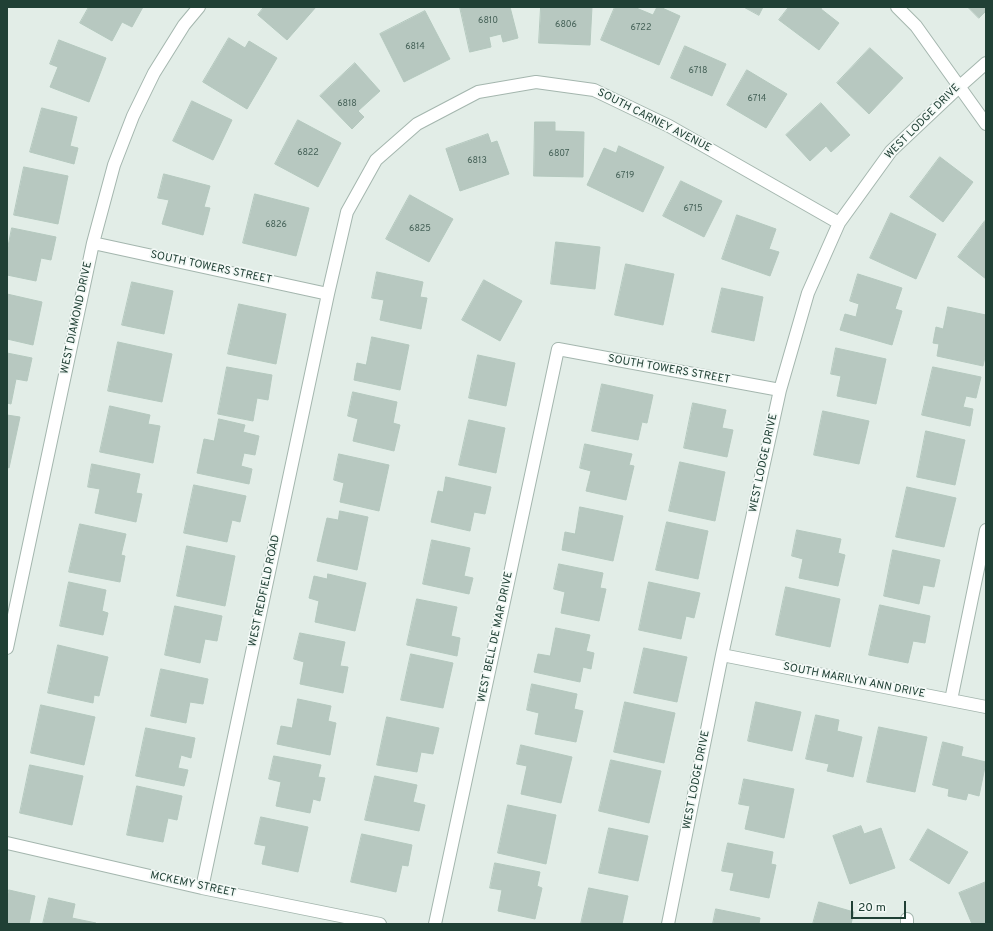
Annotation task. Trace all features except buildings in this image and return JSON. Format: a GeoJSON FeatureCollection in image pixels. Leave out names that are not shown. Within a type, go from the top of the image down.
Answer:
{"type":"FeatureCollection","features":[{"type":"Feature","properties":{"kind":"street","name":"WEST DIAMOND DRIVE"},"geometry":{"type":"LineString","coordinates":[[7,648],[93,243],[114,165],[133,116],[154,73],[184,25],[199,7]]}},
{"type":"Feature","properties":{"kind":"street"},"geometry":{"type":"LineString","coordinates":[[897,7],[916,26],[986,124]]}},
{"type":"Feature","properties":{"kind":"street","name":"WEST LODGE DRIVE"},"geometry":{"type":"LineString","coordinates":[[668,924],[722,655],[780,390],[808,293],[839,223],[891,151],[986,63]]}},
{"type":"Feature","properties":{"kind":"street","name":"SOUTH CARNEY AVENUE"},"geometry":{"type":"LineString","coordinates":[[328,294],[347,212],[376,160],[417,124],[478,92],[536,82],[594,90],[669,126],[839,223]]}},
{"type":"Feature","properties":{"kind":"street","name":"SOUTH TOWERS STREET"},"geometry":{"type":"LineString","coordinates":[[93,243],[328,294]]}},
{"type":"Feature","properties":{"kind":"street","name":"WEST REDFIELD ROAD"},"geometry":{"type":"LineString","coordinates":[[202,888],[328,294]]}},
{"type":"Feature","properties":{"kind":"street","name":"SOUTH TOWERS STREET"},"geometry":{"type":"LineString","coordinates":[[558,349],[780,390]]}},
{"type":"Feature","properties":{"kind":"street","name":"WEST BELL DE MAR DRIVE"},"geometry":{"type":"LineString","coordinates":[[435,924],[558,349]]}},
{"type":"Feature","properties":{"kind":"street"},"geometry":{"type":"LineString","coordinates":[[951,700],[986,530]]}},
{"type":"Feature","properties":{"kind":"street","name":"SOUTH MARILYN ANN DRIVE"},"geometry":{"type":"LineString","coordinates":[[722,655],[986,707]]}},
{"type":"Feature","properties":{"kind":"street","name":"MCKEMY STREET"},"geometry":{"type":"LineString","coordinates":[[7,843],[202,888],[380,924]]}}]}
